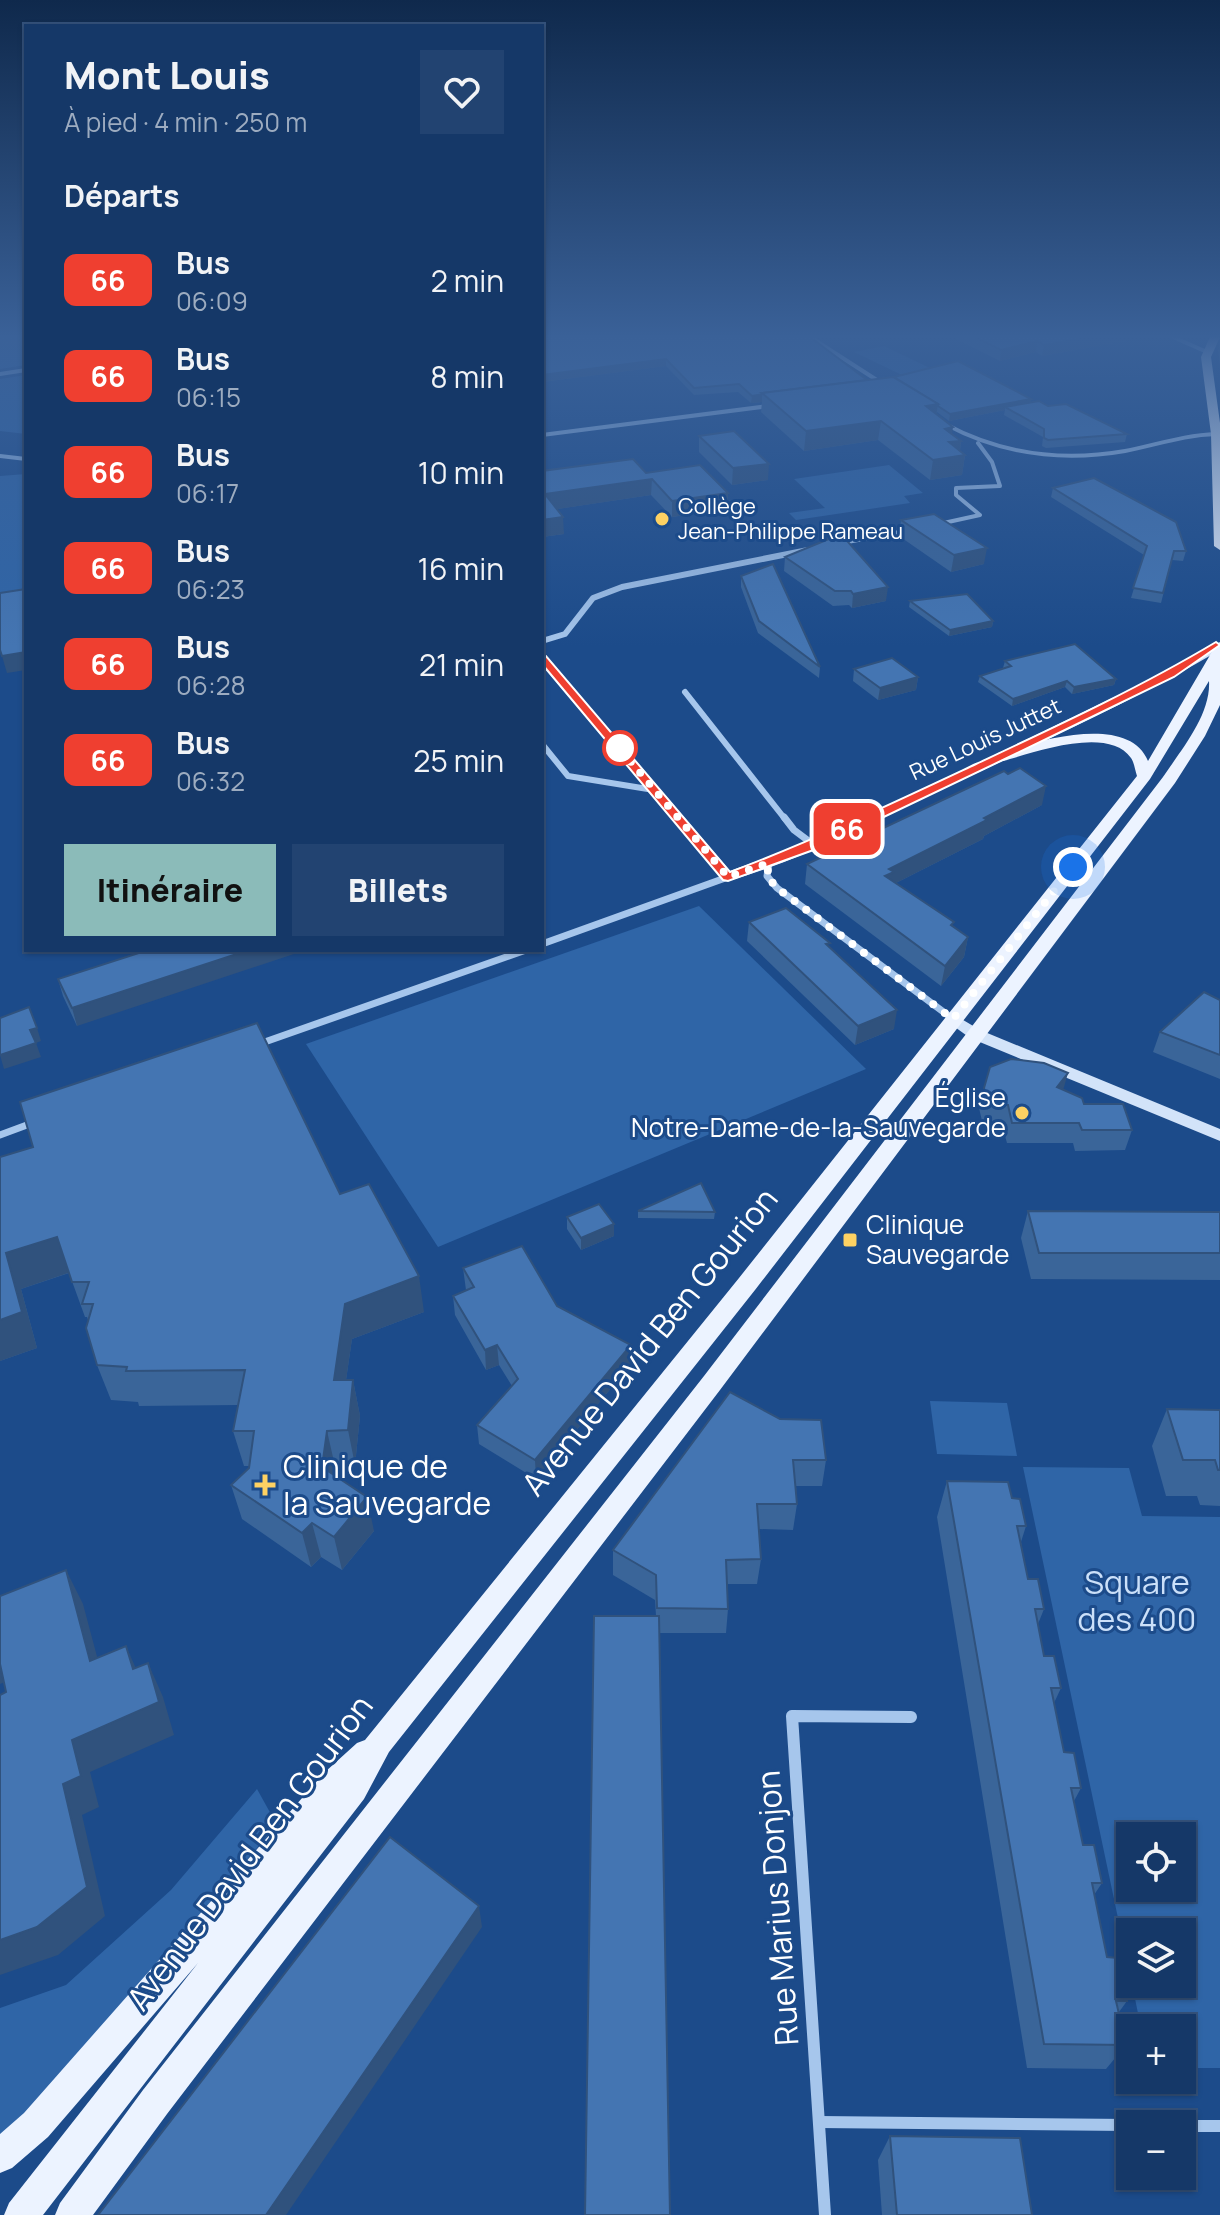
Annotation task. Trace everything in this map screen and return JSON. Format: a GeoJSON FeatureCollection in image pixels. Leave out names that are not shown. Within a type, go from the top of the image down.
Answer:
{"type":"FeatureCollection","features":[{"type":"Feature","properties":{"kind":"main road"},"geometry":{"type":"LineString","coordinates":[[1211,440],[1220,546]]}},
{"type":"Feature","properties":{"kind":"main road"},"geometry":{"type":"LineString","coordinates":[[72,2215],[155,2102],[712,1383],[1159,792],[1198,736],[1217,696],[1219,656]]}},
{"type":"Feature","properties":{"kind":"main road","name":"Avenue David Ben Gourion"},"geometry":{"type":"LineString","coordinates":[[21,2215],[354,1789],[379,1742],[747,1284],[1145,776],[1180,724],[1195,691],[1219,656]]}},
{"type":"Feature","properties":{"kind":"main road"},"geometry":{"type":"LineString","coordinates":[[1003,756],[1071,738],[1093,737],[1134,750],[1144,762],[1145,776]]}},
{"type":"Feature","properties":{"kind":"main road"},"geometry":{"type":"LineString","coordinates":[[0,2156],[36,2125],[335,1782],[379,1742]]}},
{"type":"Feature","properties":{"kind":"street"},"geometry":{"type":"LineString","coordinates":[[973,440],[1009,451],[1089,455],[1170,440]]}},
{"type":"Feature","properties":{"kind":"street"},"geometry":{"type":"LineString","coordinates":[[935,525],[980,515],[956,495],[956,488],[1000,486],[992,462],[978,443]]}},
{"type":"Feature","properties":{"kind":"street"},"geometry":{"type":"LineString","coordinates":[[0,456],[24,459]]}},
{"type":"Feature","properties":{"kind":"street"},"geometry":{"type":"LineString","coordinates":[[826,547],[919,528]]}},
{"type":"Feature","properties":{"kind":"street"},"geometry":{"type":"LineString","coordinates":[[544,640],[565,634],[593,598],[622,587],[810,550]]}},
{"type":"Feature","properties":{"kind":"street","name":"Rue Louis Juttet"},"geometry":{"type":"LineString","coordinates":[[1170,674],[1219,656]]}},
{"type":"Feature","properties":{"kind":"street","name":"Rue Louis Juttet"},"geometry":{"type":"LineString","coordinates":[[728,877],[814,845],[1170,674],[1219,656]]}},
{"type":"Feature","properties":{"kind":"street"},"geometry":{"type":"LineString","coordinates":[[544,660],[728,877],[544,943]]}},
{"type":"Feature","properties":{"kind":"street"},"geometry":{"type":"LineString","coordinates":[[685,692],[794,830],[814,845]]}},
{"type":"Feature","properties":{"kind":"street"},"geometry":{"type":"LineString","coordinates":[[544,746],[568,776],[589,782],[655,790]]}},
{"type":"Feature","properties":{"kind":"street"},"geometry":{"type":"LineString","coordinates":[[769,863],[767,876],[777,888],[975,1034],[1220,1135]]}},
{"type":"Feature","properties":{"kind":"street"},"geometry":{"type":"LineString","coordinates":[[247,1048],[520,952]]}},
{"type":"Feature","properties":{"kind":"street"},"geometry":{"type":"LineString","coordinates":[[0,1135],[45,1119]]}},
{"type":"Feature","properties":{"kind":"street","name":"Rue Marius Donjon"},"geometry":{"type":"LineString","coordinates":[[825,2215],[792,1716],[911,1717]]}},
{"type":"Feature","properties":{"kind":"street"},"geometry":{"type":"LineString","coordinates":[[819,2122],[1116,2125]]}},
{"type":"Feature","properties":{"kind":"street"},"geometry":{"type":"LineString","coordinates":[[1196,2126],[1220,2126]]}},
{"type":"Feature","properties":{"kind":"green space"},"geometry":{"type":"Polygon","coordinates":[[[889,465],[923,493],[904,496],[910,503],[796,520],[789,513],[825,508],[794,479],[889,465]]]}},
{"type":"Feature","properties":{"kind":"green space"},"geometry":{"type":"Polygon","coordinates":[[[24,474],[24,598],[0,601],[0,476],[24,474]]]}},
{"type":"Feature","properties":{"kind":"green space"},"geometry":{"type":"Polygon","coordinates":[[[699,906],[866,1069],[438,1247],[306,1044],[699,906]]]}},
{"type":"Feature","properties":{"kind":"green space"},"geometry":{"type":"Polygon","coordinates":[[[930,1401],[1007,1403],[1017,1456],[937,1454],[930,1401]]]}},
{"type":"Feature","properties":{"kind":"green space","name":"Square des 400"},"geometry":{"type":"Polygon","coordinates":[[[1023,1467],[1129,1468],[1142,1516],[1220,1517],[1220,2068],[1196,2068],[1196,2014],[1138,2014],[1135,1998],[1196,1998],[1196,1918],[1118,1918],[1023,1467]]]}},
{"type":"Feature","properties":{"kind":"green space"},"geometry":{"type":"Polygon","coordinates":[[[257,1789],[277,1825],[14,2128],[0,2134],[0,2008],[66,1985],[171,1890],[257,1789]]]}},
{"type":"Feature","properties":{"kind":"building"},"geometry":{"type":"Polygon","coordinates":[[[704,440],[744,440],[769,464],[733,468],[704,440]]]}},
{"type":"Feature","properties":{"kind":"building"},"geometry":{"type":"Polygon","coordinates":[[[907,440],[961,441],[949,442],[965,455],[933,460],[907,440]]]}},
{"type":"Feature","properties":{"kind":"building"},"geometry":{"type":"Polygon","coordinates":[[[633,459],[646,473],[700,465],[728,493],[672,501],[652,479],[545,494],[563,517],[544,520],[544,471],[633,459]]]}},
{"type":"Feature","properties":{"kind":"building"},"geometry":{"type":"Polygon","coordinates":[[[1094,478],[1176,522],[1186,551],[1174,551],[1163,593],[1133,588],[1147,546],[1053,488],[1094,478]]]}},
{"type":"Feature","properties":{"kind":"building"},"geometry":{"type":"Polygon","coordinates":[[[934,514],[987,548],[954,555],[901,520],[934,514]]]}},
{"type":"Feature","properties":{"kind":"building"},"geometry":{"type":"Polygon","coordinates":[[[841,534],[888,587],[853,594],[851,591],[835,591],[785,557],[841,534]]]}},
{"type":"Feature","properties":{"kind":"building"},"geometry":{"type":"Polygon","coordinates":[[[773,564],[820,667],[759,621],[741,576],[773,564]]]}},
{"type":"Feature","properties":{"kind":"building"},"geometry":{"type":"Polygon","coordinates":[[[24,589],[24,652],[2,656],[0,593],[24,589]]]}},
{"type":"Feature","properties":{"kind":"building"},"geometry":{"type":"Polygon","coordinates":[[[967,594],[993,621],[950,630],[910,601],[967,594]]]}},
{"type":"Feature","properties":{"kind":"building"},"geometry":{"type":"Polygon","coordinates":[[[1075,644],[1116,679],[1074,687],[1067,681],[1013,699],[980,676],[1011,666],[1005,661],[1075,644]]]}},
{"type":"Feature","properties":{"kind":"building"},"geometry":{"type":"Polygon","coordinates":[[[892,658],[918,677],[880,688],[854,669],[892,658]]]}},
{"type":"Feature","properties":{"kind":"building"},"geometry":{"type":"Polygon","coordinates":[[[1020,768],[1046,786],[984,818],[987,820],[889,869],[894,872],[885,876],[954,922],[951,925],[968,937],[945,966],[807,864],[1004,771],[1008,774],[1020,768]]]}},
{"type":"Feature","properties":{"kind":"building"},"geometry":{"type":"Polygon","coordinates":[[[786,908],[830,943],[826,944],[897,1010],[858,1026],[749,922],[786,908]]]}},
{"type":"Feature","properties":{"kind":"building"},"geometry":{"type":"Polygon","coordinates":[[[142,952],[243,952],[72,1008],[58,979],[142,952]]]}},
{"type":"Feature","properties":{"kind":"building"},"geometry":{"type":"Polygon","coordinates":[[[1204,992],[1220,1000],[1220,1055],[1160,1032],[1204,992]]]}},
{"type":"Feature","properties":{"kind":"building"},"geometry":{"type":"Polygon","coordinates":[[[29,1007],[37,1028],[30,1030],[36,1043],[0,1055],[0,1018],[29,1007]]]}},
{"type":"Feature","properties":{"kind":"building"},"geometry":{"type":"Polygon","coordinates":[[[257,1023],[340,1194],[369,1184],[419,1276],[345,1304],[334,1380],[353,1380],[348,1430],[327,1431],[322,1467],[367,1497],[334,1537],[312,1523],[302,1533],[231,1485],[249,1468],[254,1431],[233,1431],[245,1370],[126,1371],[127,1367],[97,1365],[86,1328],[93,1304],[82,1304],[89,1282],[72,1282],[57,1237],[6,1253],[22,1312],[0,1320],[0,1157],[33,1147],[20,1102],[257,1023]]]}},
{"type":"Feature","properties":{"kind":"building"},"geometry":{"type":"Polygon","coordinates":[[[1011,1059],[1044,1063],[1068,1073],[1057,1087],[1082,1098],[1084,1104],[1123,1104],[1132,1130],[1082,1130],[1079,1123],[1012,1123],[1008,1105],[988,1105],[984,1088],[990,1067],[1011,1059]]]}},
{"type":"Feature","properties":{"kind":"building"},"geometry":{"type":"Polygon","coordinates":[[[701,1183],[715,1212],[638,1211],[701,1183]]]}},
{"type":"Feature","properties":{"kind":"building"},"geometry":{"type":"Polygon","coordinates":[[[599,1204],[614,1224],[581,1238],[567,1217],[599,1204]]]}},
{"type":"Feature","properties":{"kind":"building"},"geometry":{"type":"Polygon","coordinates":[[[1028,1211],[1220,1212],[1220,1253],[1039,1253],[1028,1211]]]}},
{"type":"Feature","properties":{"kind":"building"},"geometry":{"type":"Polygon","coordinates":[[[522,1246],[557,1306],[631,1345],[535,1460],[477,1425],[518,1379],[497,1345],[485,1350],[453,1296],[474,1287],[463,1268],[522,1246]]]}},
{"type":"Feature","properties":{"kind":"building"},"geometry":{"type":"Polygon","coordinates":[[[730,1392],[780,1419],[821,1420],[826,1460],[793,1460],[797,1504],[757,1504],[761,1559],[726,1560],[728,1609],[657,1608],[656,1575],[613,1550],[730,1392]]]}},
{"type":"Feature","properties":{"kind":"building"},"geometry":{"type":"Polygon","coordinates":[[[1167,1409],[1220,1410],[1220,1470],[1215,1460],[1183,1460],[1167,1409]]]}},
{"type":"Feature","properties":{"kind":"building"},"geometry":{"type":"Polygon","coordinates":[[[947,1481],[1008,1482],[1012,1498],[1020,1499],[1026,1526],[1017,1526],[1028,1579],[1038,1579],[1044,1609],[1035,1609],[1044,1656],[1054,1656],[1061,1688],[1051,1688],[1064,1752],[1074,1753],[1081,1788],[1071,1788],[1083,1845],[1094,1845],[1102,1883],[1092,1883],[1107,1957],[1116,1958],[1116,1998],[1126,1998],[1127,2001],[1116,2001],[1119,2014],[1116,2014],[1116,2045],[1044,2044],[947,1481]]]}},
{"type":"Feature","properties":{"kind":"building"},"geometry":{"type":"Polygon","coordinates":[[[66,1570],[90,1661],[126,1646],[133,1669],[148,1663],[159,1702],[72,1740],[81,1776],[63,1784],[87,1887],[37,1927],[0,1940],[0,1695],[6,1692],[0,1664],[0,1596],[66,1570]]]}},
{"type":"Feature","properties":{"kind":"building"},"geometry":{"type":"Polygon","coordinates":[[[594,1616],[659,1616],[670,2215],[585,2215],[594,1616]]]}},
{"type":"Feature","properties":{"kind":"building"},"geometry":{"type":"Polygon","coordinates":[[[390,1837],[479,1906],[266,2215],[98,2215],[390,1837]]]}},
{"type":"Feature","properties":{"kind":"building"},"geometry":{"type":"Polygon","coordinates":[[[890,2136],[1020,2138],[1032,2215],[897,2215],[890,2136]]]}},
{"type":"Feature","properties":{"kind":"bus line","name":"66"},"geometry":{"type":"LineString","coordinates":[[544,660],[728,877],[814,845],[1003,756],[1170,674],[1220,645]]}},
{"type":"Feature","properties":{"kind":"place","name":"Collège Jean-Philippe Rameau"},"geometry":{"type":"Point","coordinates":[662,519]}},
{"type":"Feature","properties":{"kind":"place","name":"Église Notre-Dame-de-la-Sauvegarde"},"geometry":{"type":"Point","coordinates":[1022,1113]}},
{"type":"Feature","properties":{"kind":"place","name":"Clinique Sauvegarde"},"geometry":{"type":"Point","coordinates":[850,1240]}},
{"type":"Feature","properties":{"kind":"place","name":"Clinique de la Sauvegarde"},"geometry":{"type":"Point","coordinates":[265,1485]}},
{"type":"Feature","properties":{"kind":"route"},"geometry":{"type":"LineString","coordinates":[[620,748],[616,744],[728,877],[769,863],[767,876],[777,888],[953,1019],[1073,867]]}}]}
